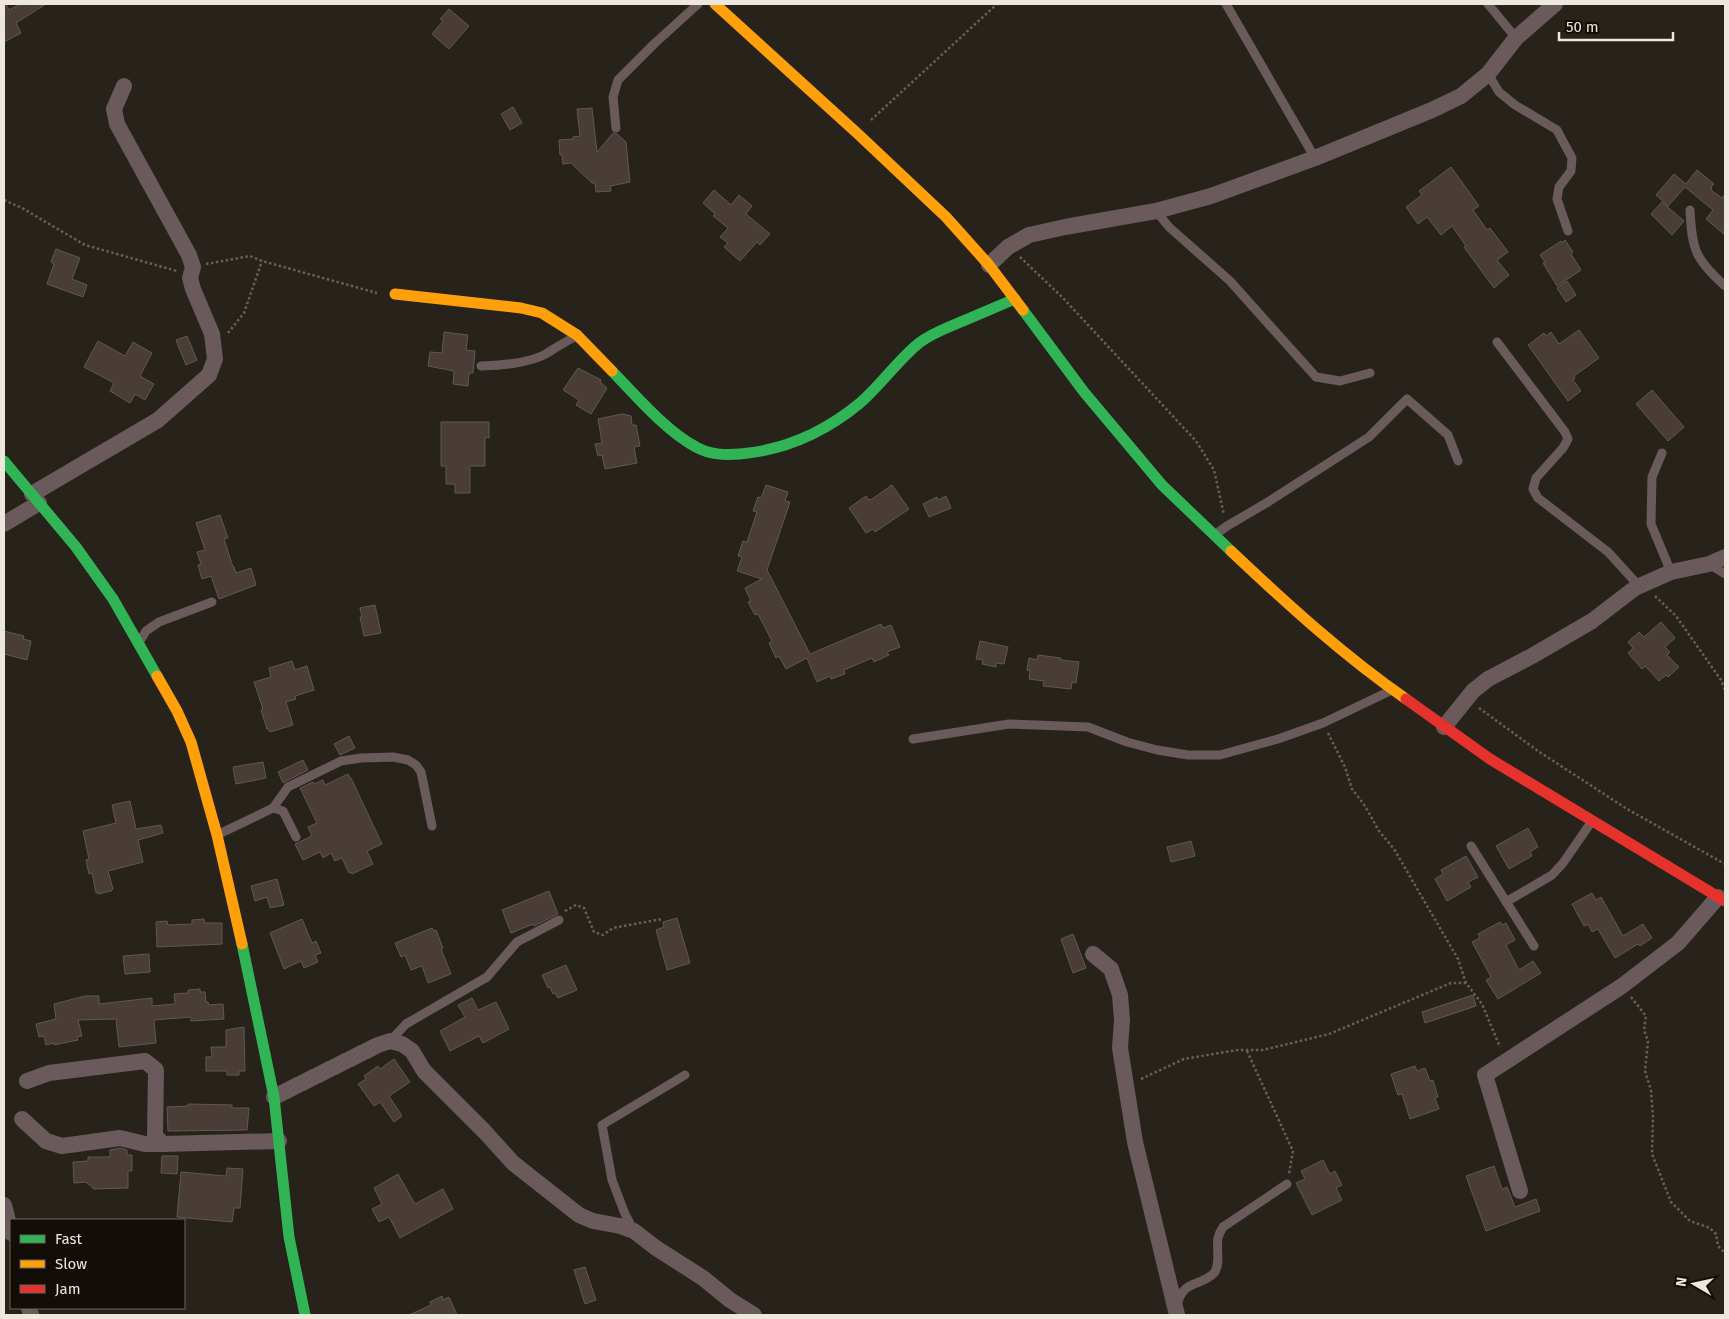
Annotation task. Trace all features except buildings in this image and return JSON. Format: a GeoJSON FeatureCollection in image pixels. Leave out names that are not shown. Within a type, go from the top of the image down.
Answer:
{"type":"FeatureCollection","features":[{"type":"Feature","properties":{"kind":"street"},"geometry":{"type":"LineString","coordinates":[[715,4],[858,134],[946,218],[989,265],[1067,370],[1162,485],[1309,624],[1393,690],[1490,759],[1721,899],[1678,943],[1622,986],[1485,1075],[1520,1191]]}},
{"type":"Feature","properties":{"kind":"street"},"geometry":{"type":"LineString","coordinates":[[989,265],[1008,247],[1029,236],[1156,211],[1211,196],[1315,158],[1432,110],[1461,96],[1488,74],[1516,38],[1555,4]]}},
{"type":"Feature","properties":{"kind":"street"},"geometry":{"type":"LineString","coordinates":[[4,524],[35,499],[158,420],[209,375],[215,359],[212,334],[190,278],[193,267],[189,255],[117,124],[114,109],[124,86]]}},
{"type":"Feature","properties":{"kind":"street"},"geometry":{"type":"LineString","coordinates":[[395,294],[521,308],[542,313],[578,336],[652,412],[695,448],[710,453],[727,455],[753,454],[780,448],[806,439],[831,425],[861,402],[918,344],[932,334],[1015,299]]}},
{"type":"Feature","properties":{"kind":"street"},"geometry":{"type":"LineString","coordinates":[[4,461],[76,547],[113,599],[177,711],[191,742],[217,835],[274,1098],[289,1237],[305,1315]]}},
{"type":"Feature","properties":{"kind":"street"},"geometry":{"type":"LineString","coordinates":[[1444,727],[1473,691],[1488,679],[1592,621],[1637,587],[1672,572],[1709,564],[1725,557]]}},
{"type":"Feature","properties":{"kind":"street"},"geometry":{"type":"LineString","coordinates":[[1093,954],[1111,970],[1120,995],[1122,1020],[1120,1048],[1135,1142],[1176,1312]]}},
{"type":"Feature","properties":{"kind":"street"},"geometry":{"type":"LineString","coordinates":[[274,1098],[378,1045],[390,1041],[402,1044],[412,1051],[424,1071],[486,1132],[513,1163],[578,1215],[593,1221],[620,1226],[634,1232],[754,1315]]}},
{"type":"Feature","properties":{"kind":"street"},"geometry":{"type":"LineString","coordinates":[[26,1081],[49,1073],[145,1061],[156,1070],[155,1136],[163,1144]]}},
{"type":"Feature","properties":{"kind":"street"},"geometry":{"type":"LineString","coordinates":[[22,1118],[46,1141],[62,1146],[120,1138],[145,1144],[279,1140]]}},
{"type":"Feature","properties":{"kind":"street"},"geometry":{"type":"LineString","coordinates":[[4,1205],[10,1229]]}},
{"type":"Feature","properties":{"kind":"lane"},"geometry":{"type":"LineString","coordinates":[[616,128],[613,97],[618,80],[698,4]]}},
{"type":"Feature","properties":{"kind":"lane"},"geometry":{"type":"LineString","coordinates":[[1226,4],[1315,158]]}},
{"type":"Feature","properties":{"kind":"lane"},"geometry":{"type":"LineString","coordinates":[[1488,4],[1516,38]]}},
{"type":"Feature","properties":{"kind":"lane"},"geometry":{"type":"LineString","coordinates":[[1488,74],[1499,92],[1515,106],[1556,130],[1572,158],[1571,171],[1559,187],[1557,200],[1568,231]]}},
{"type":"Feature","properties":{"kind":"lane"},"geometry":{"type":"LineString","coordinates":[[1690,210],[1691,238],[1696,253],[1706,270],[1725,286]]}},
{"type":"Feature","properties":{"kind":"lane"},"geometry":{"type":"LineString","coordinates":[[1156,211],[1169,226],[1230,281],[1316,377],[1340,381],[1370,373]]}},
{"type":"Feature","properties":{"kind":"lane"},"geometry":{"type":"LineString","coordinates":[[481,366],[506,365],[526,361],[578,336]]}},
{"type":"Feature","properties":{"kind":"lane"},"geometry":{"type":"LineString","coordinates":[[1497,342],[1565,432],[1568,439],[1563,448],[1536,478],[1533,489],[1538,498],[1608,552],[1637,587]]}},
{"type":"Feature","properties":{"kind":"lane"},"geometry":{"type":"LineString","coordinates":[[1214,536],[1369,437],[1407,399],[1448,435],[1458,461]]}},
{"type":"Feature","properties":{"kind":"lane"},"geometry":{"type":"LineString","coordinates":[[1662,453],[1652,478],[1651,524],[1672,572]]}},
{"type":"Feature","properties":{"kind":"lane"},"geometry":{"type":"LineString","coordinates":[[1709,564],[1725,574]]}},
{"type":"Feature","properties":{"kind":"lane"},"geometry":{"type":"LineString","coordinates":[[139,644],[146,631],[159,622],[212,602]]}},
{"type":"Feature","properties":{"kind":"lane"},"geometry":{"type":"LineString","coordinates":[[913,739],[1009,724],[1088,727],[1127,742],[1157,750],[1188,755],[1220,755],[1278,739],[1323,723],[1393,690]]}},
{"type":"Feature","properties":{"kind":"lane"},"geometry":{"type":"LineString","coordinates":[[217,835],[273,808],[288,787],[341,761],[361,758],[393,757],[408,760],[416,765],[421,772],[432,826]]}},
{"type":"Feature","properties":{"kind":"lane"},"geometry":{"type":"LineString","coordinates":[[273,808],[283,811],[296,837]]}},
{"type":"Feature","properties":{"kind":"lane"},"geometry":{"type":"LineString","coordinates":[[1506,902],[1552,875],[1563,863],[1592,821]]}},
{"type":"Feature","properties":{"kind":"lane"},"geometry":{"type":"LineString","coordinates":[[1471,846],[1534,946]]}},
{"type":"Feature","properties":{"kind":"lane"},"geometry":{"type":"LineString","coordinates":[[390,1041],[406,1024],[487,977],[517,942],[559,920]]}},
{"type":"Feature","properties":{"kind":"lane"},"geometry":{"type":"LineString","coordinates":[[634,1232],[612,1180],[602,1125],[685,1075]]}},
{"type":"Feature","properties":{"kind":"lane"},"geometry":{"type":"LineString","coordinates":[[1176,1312],[1179,1296],[1184,1289],[1214,1273],[1217,1267],[1218,1237],[1223,1227],[1287,1184]]}},
{"type":"Feature","properties":{"kind":"path"},"geometry":{"type":"LineString","coordinates":[[858,134],[883,108],[997,4]]}},
{"type":"Feature","properties":{"kind":"path"},"geometry":{"type":"LineString","coordinates":[[1008,247],[1063,298],[1196,441],[1214,470],[1227,526]]}},
{"type":"Feature","properties":{"kind":"path"},"geometry":{"type":"LineString","coordinates":[[226,336],[244,313],[262,261]]}},
{"type":"Feature","properties":{"kind":"path"},"geometry":{"type":"LineString","coordinates":[[1637,587],[1652,594],[1676,616],[1721,680],[1725,690]]}},
{"type":"Feature","properties":{"kind":"path"},"geometry":{"type":"LineString","coordinates":[[1466,699],[1538,751],[1627,809],[1725,864]]}},
{"type":"Feature","properties":{"kind":"path"},"geometry":{"type":"LineString","coordinates":[[1323,723],[1345,767],[1352,789],[1365,806],[1379,831],[1399,857],[1458,958],[1466,983],[1482,1004],[1507,1062]]}},
{"type":"Feature","properties":{"kind":"path"},"geometry":{"type":"LineString","coordinates":[[559,920],[565,910],[576,906],[584,908],[594,932],[603,935],[613,928],[662,919]]}},
{"type":"Feature","properties":{"kind":"path"},"geometry":{"type":"LineString","coordinates":[[1125,1083],[1144,1078],[1184,1058],[1238,1050],[1263,1050],[1329,1034],[1451,983],[1466,983]]}},
{"type":"Feature","properties":{"kind":"path"},"geometry":{"type":"LineString","coordinates":[[1622,986],[1646,1016],[1644,1030],[1648,1041],[1645,1071],[1651,1090],[1653,1117],[1652,1154],[1658,1170],[1671,1202],[1690,1221],[1710,1228],[1716,1234],[1718,1246],[1725,1253]]}},
{"type":"Feature","properties":{"kind":"path"},"geometry":{"type":"LineString","coordinates":[[1247,1051],[1293,1151],[1287,1184]]}},
{"type":"Feature","properties":{"kind":"traffic: fast"},"geometry":{"type":"LineString","coordinates":[[612,371],[663,423],[696,447],[707,452],[723,454],[757,452],[789,444],[833,423],[860,403],[903,357],[924,339],[1015,299]]}},
{"type":"Feature","properties":{"kind":"traffic: fast"},"geometry":{"type":"LineString","coordinates":[[1023,310],[1084,392],[1162,485],[1231,551]]}},
{"type":"Feature","properties":{"kind":"traffic: fast"},"geometry":{"type":"LineString","coordinates":[[4,461],[76,547],[113,599],[157,676]]}},
{"type":"Feature","properties":{"kind":"traffic: fast"},"geometry":{"type":"LineString","coordinates":[[242,944],[274,1097],[289,1237],[305,1315]]}},
{"type":"Feature","properties":{"kind":"traffic: slow"},"geometry":{"type":"LineString","coordinates":[[715,4],[946,217],[989,265],[1023,310]]}},
{"type":"Feature","properties":{"kind":"traffic: slow"},"geometry":{"type":"LineString","coordinates":[[395,294],[521,308],[542,313],[577,335],[612,371]]}},
{"type":"Feature","properties":{"kind":"traffic: slow"},"geometry":{"type":"LineString","coordinates":[[1231,551],[1316,628],[1360,665],[1406,699]]}},
{"type":"Feature","properties":{"kind":"traffic: slow"},"geometry":{"type":"LineString","coordinates":[[157,676],[177,711],[191,742],[217,835],[242,944]]}},
{"type":"Feature","properties":{"kind":"traffic: jam"},"geometry":{"type":"LineString","coordinates":[[1406,699],[1490,759],[1725,901]]}}]}
